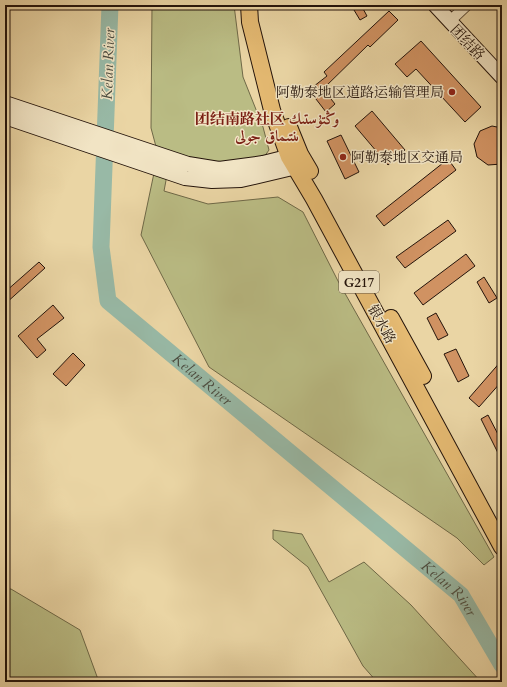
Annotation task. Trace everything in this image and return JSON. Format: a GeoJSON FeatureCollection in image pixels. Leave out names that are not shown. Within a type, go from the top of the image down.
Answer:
{"type":"FeatureCollection","features":[{"type":"Feature","properties":{"kind":"highway","name":"银水路"},"geometry":{"type":"LineString","coordinates":[[249,5],[250,22],[261,71],[272,110],[410,376],[502,547]]}},
{"type":"Feature","properties":{"kind":"highway","name":"银水路"},"geometry":{"type":"LineString","coordinates":[[259,5],[271,73],[298,161],[410,351],[502,526]]}},
{"type":"Feature","properties":{"kind":"main road","name":"团结路"},"geometry":{"type":"LineString","coordinates":[[435,5],[451,14],[502,64]]}},
{"type":"Feature","properties":{"kind":"main road","name":"团结路"},"geometry":{"type":"LineString","coordinates":[[451,14],[502,77]]}},
{"type":"Feature","properties":{"kind":"main road"},"geometry":{"type":"LineString","coordinates":[[5,103],[40,113],[188,164],[219,169],[263,163],[298,161]]}},
{"type":"Feature","properties":{"kind":"main road"},"geometry":{"type":"LineString","coordinates":[[5,118],[186,178],[212,181],[241,180],[298,161]]}},
{"type":"Feature","properties":{"kind":"street"},"geometry":{"type":"LineString","coordinates":[[451,14],[467,5]]}},
{"type":"Feature","properties":{"kind":"green space"},"geometry":{"type":"Polygon","coordinates":[[[152,5],[234,5],[243,77],[263,127],[269,150],[264,157],[217,163],[171,154],[164,191],[208,204],[278,197],[303,212],[338,281],[494,557],[484,565],[457,538],[209,367],[141,235],[158,154],[151,128],[152,5]]]}},
{"type":"Feature","properties":{"kind":"green space"},"geometry":{"type":"Polygon","coordinates":[[[273,530],[302,534],[329,582],[364,562],[411,605],[481,682],[377,682],[363,666],[308,567],[273,539],[273,530]]]}},
{"type":"Feature","properties":{"kind":"green space"},"geometry":{"type":"Polygon","coordinates":[[[5,589],[11,589],[80,630],[99,682],[5,682],[5,589]]]}},
{"type":"Feature","properties":{"kind":"building"},"geometry":{"type":"Polygon","coordinates":[[[351,5],[361,5],[367,16],[360,20],[351,5]]]}},
{"type":"Feature","properties":{"kind":"building"},"geometry":{"type":"Polygon","coordinates":[[[389,11],[398,20],[370,47],[368,45],[323,89],[335,104],[326,112],[309,90],[327,76],[324,72],[389,11]]]}},
{"type":"Feature","properties":{"kind":"building","name":"阿勒泰地区道路运输管理局"},"geometry":{"type":"Polygon","coordinates":[[[421,41],[481,107],[465,122],[416,69],[407,77],[395,64],[421,41]]]}},
{"type":"Feature","properties":{"kind":"building"},"geometry":{"type":"Polygon","coordinates":[[[372,111],[405,150],[388,165],[355,126],[372,111]]]}},
{"type":"Feature","properties":{"kind":"building"},"geometry":{"type":"Polygon","coordinates":[[[492,126],[502,128],[502,164],[488,165],[477,157],[474,144],[480,131],[492,126]]]}},
{"type":"Feature","properties":{"kind":"building","name":"阿勒泰地区交通局"},"geometry":{"type":"Polygon","coordinates":[[[341,135],[359,172],[345,179],[327,141],[341,135]]]}},
{"type":"Feature","properties":{"kind":"building"},"geometry":{"type":"Polygon","coordinates":[[[448,159],[456,170],[384,226],[376,216],[448,159]]]}},
{"type":"Feature","properties":{"kind":"building"},"geometry":{"type":"Polygon","coordinates":[[[448,220],[456,231],[405,268],[396,257],[448,220]]]}},
{"type":"Feature","properties":{"kind":"building"},"geometry":{"type":"Polygon","coordinates":[[[466,254],[475,266],[423,305],[414,293],[466,254]]]}},
{"type":"Feature","properties":{"kind":"building"},"geometry":{"type":"Polygon","coordinates":[[[39,262],[45,268],[5,304],[5,292],[39,262]]]}},
{"type":"Feature","properties":{"kind":"building"},"geometry":{"type":"Polygon","coordinates":[[[484,277],[497,298],[489,303],[477,282],[484,277]]]}},
{"type":"Feature","properties":{"kind":"building"},"geometry":{"type":"Polygon","coordinates":[[[53,305],[64,318],[37,339],[46,350],[37,358],[18,336],[53,305]]]}},
{"type":"Feature","properties":{"kind":"building"},"geometry":{"type":"Polygon","coordinates":[[[436,313],[448,335],[438,340],[427,318],[436,313]]]}},
{"type":"Feature","properties":{"kind":"building"},"geometry":{"type":"Polygon","coordinates":[[[456,349],[469,376],[458,382],[444,354],[456,349]]]}},
{"type":"Feature","properties":{"kind":"building"},"geometry":{"type":"Polygon","coordinates":[[[73,353],[85,365],[66,386],[53,374],[73,353]]]}},
{"type":"Feature","properties":{"kind":"building"},"geometry":{"type":"Polygon","coordinates":[[[502,360],[502,381],[479,407],[469,398],[502,360]]]}},
{"type":"Feature","properties":{"kind":"building"},"geometry":{"type":"Polygon","coordinates":[[[488,415],[502,442],[502,461],[481,419],[488,415]]]}},
{"type":"Feature","properties":{"kind":"waterway","name":"Kelan River"},"geometry":{"type":"LineString","coordinates":[[110,5],[101,247],[108,301],[461,595],[502,665]]}},
{"type":"Feature","properties":{"kind":"place","name":"阿勒泰地区道路运输管理局"},"geometry":{"type":"Point","coordinates":[452,92]}},
{"type":"Feature","properties":{"kind":"place","name":"阿勒泰地区交通局"},"geometry":{"type":"Point","coordinates":[343,157]}},
{"type":"Feature","properties":{"kind":"district","name":"团结南路社区 وڭتۇستىك ىنتىماق جولى"},"geometry":{"type":"Point","coordinates":[267,128]}}]}
